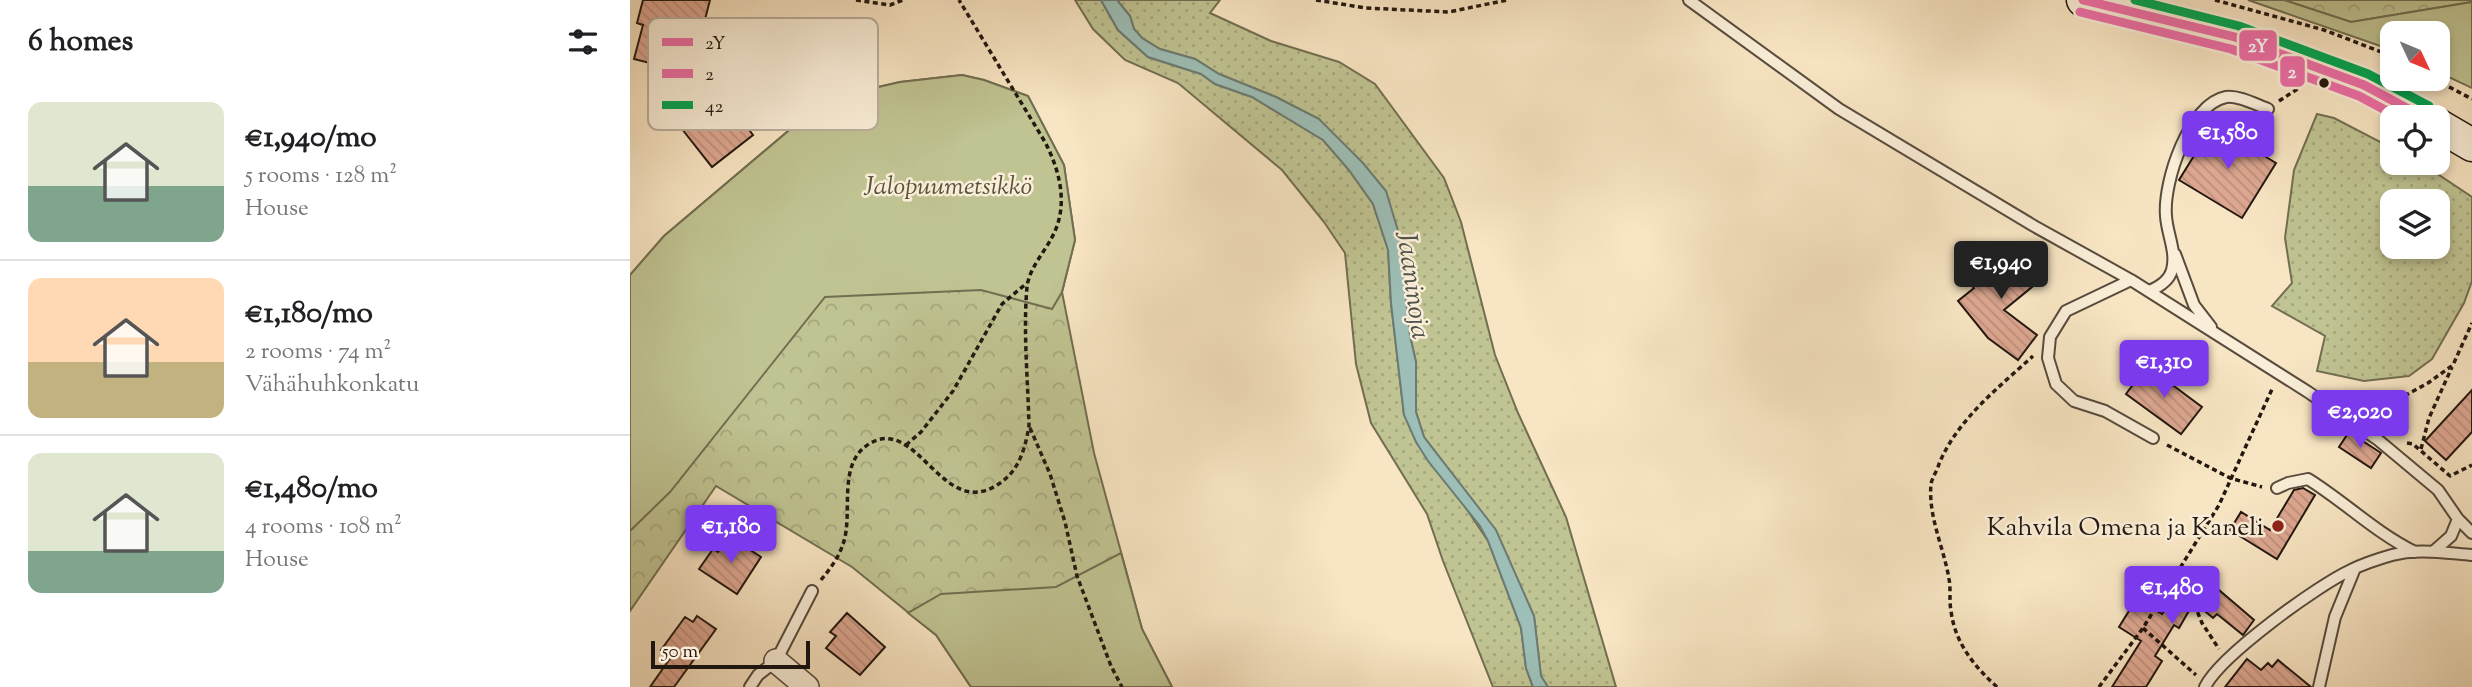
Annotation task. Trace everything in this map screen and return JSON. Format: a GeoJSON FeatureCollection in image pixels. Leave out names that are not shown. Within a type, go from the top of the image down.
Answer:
{"type":"FeatureCollection","features":[{"type":"Feature","properties":{"kind":"main road"},"geometry":{"type":"LineString","coordinates":[[2083,0],[2235,37],[2364,85],[2401,105]]}},
{"type":"Feature","properties":{"kind":"main road"},"geometry":{"type":"LineString","coordinates":[[2450,132],[2472,145]]}},
{"type":"Feature","properties":{"kind":"street"},"geometry":{"type":"LineString","coordinates":[[776,661],[807,687]]}},
{"type":"Feature","properties":{"kind":"lane"},"geometry":{"type":"LineString","coordinates":[[1689,0],[1839,109],[2034,226],[2131,280],[2308,392],[2377,439],[2438,490],[2458,519],[2472,533]]}},
{"type":"Feature","properties":{"kind":"lane"},"geometry":{"type":"LineString","coordinates":[[2215,332],[2194,305],[2173,248],[2166,216],[2167,189],[2176,156],[2203,110],[2214,101],[2228,97],[2268,109]]}},
{"type":"Feature","properties":{"kind":"lane"},"geometry":{"type":"LineString","coordinates":[[2149,291],[2162,286],[2172,270],[2173,248]]}},
{"type":"Feature","properties":{"kind":"lane"},"geometry":{"type":"LineString","coordinates":[[2131,280],[2066,311],[2050,340],[2048,358],[2056,384],[2074,401],[2105,411],[2153,438]]}},
{"type":"Feature","properties":{"kind":"lane"},"geometry":{"type":"LineString","coordinates":[[2277,488],[2308,479],[2399,544],[2417,553]]}},
{"type":"Feature","properties":{"kind":"lane"},"geometry":{"type":"LineString","coordinates":[[2434,551],[2451,536],[2458,519]]}},
{"type":"Feature","properties":{"kind":"lane"},"geometry":{"type":"LineString","coordinates":[[2205,685],[2226,661],[2280,615],[2355,568],[2395,554],[2434,551],[2472,555]]}},
{"type":"Feature","properties":{"kind":"lane"},"geometry":{"type":"LineString","coordinates":[[2319,687],[2335,617],[2355,568]]}},
{"type":"Feature","properties":{"kind":"lane"},"geometry":{"type":"LineString","coordinates":[[750,687],[758,675],[776,661],[812,591]]}},
{"type":"Feature","properties":{"kind":"path"},"geometry":{"type":"LineString","coordinates":[[856,0],[890,5],[903,0]]}},
{"type":"Feature","properties":{"kind":"path"},"geometry":{"type":"LineString","coordinates":[[812,591],[833,565],[844,543],[848,492],[856,457],[867,445],[880,438],[894,439],[906,445],[942,478],[960,490],[974,493],[989,490],[1007,479],[1026,445],[1029,426],[1027,283],[1058,225],[1062,203],[1056,163],[958,0]]}},
{"type":"Feature","properties":{"kind":"path"},"geometry":{"type":"LineString","coordinates":[[1316,0],[1366,8],[1449,12],[1507,0]]}},
{"type":"Feature","properties":{"kind":"path"},"geometry":{"type":"LineString","coordinates":[[2215,0],[2324,30],[2380,51]]}},
{"type":"Feature","properties":{"kind":"path"},"geometry":{"type":"LineString","coordinates":[[2247,8],[2250,0]]}},
{"type":"Feature","properties":{"kind":"path"},"geometry":{"type":"LineString","coordinates":[[2268,109],[2301,87]]}},
{"type":"Feature","properties":{"kind":"path"},"geometry":{"type":"LineString","coordinates":[[2450,87],[2472,99]]}},
{"type":"Feature","properties":{"kind":"path"},"geometry":{"type":"LineString","coordinates":[[906,445],[922,432],[953,391],[1002,304],[1027,283]]}},
{"type":"Feature","properties":{"kind":"path"},"geometry":{"type":"LineString","coordinates":[[2421,449],[2429,418],[2472,323]]}},
{"type":"Feature","properties":{"kind":"path"},"geometry":{"type":"LineString","coordinates":[[1997,687],[1976,668],[1955,631],[1949,579],[1934,520],[1931,483],[1947,446],[1978,408],[2050,340]]}},
{"type":"Feature","properties":{"kind":"path"},"geometry":{"type":"LineString","coordinates":[[2308,392],[2338,398],[2406,394],[2428,383],[2453,365]]}},
{"type":"Feature","properties":{"kind":"path"},"geometry":{"type":"LineString","coordinates":[[2099,687],[2143,628],[2218,505],[2280,374]]}},
{"type":"Feature","properties":{"kind":"path"},"geometry":{"type":"LineString","coordinates":[[1029,426],[1054,486],[1077,576],[1111,666],[1122,687]]}},
{"type":"Feature","properties":{"kind":"path"},"geometry":{"type":"LineString","coordinates":[[2153,438],[2230,478],[2277,488]]}},
{"type":"Feature","properties":{"kind":"path"},"geometry":{"type":"LineString","coordinates":[[2377,439],[2413,444],[2450,476],[2472,465]]}},
{"type":"Feature","properties":{"kind":"path"},"geometry":{"type":"LineString","coordinates":[[2171,580],[2193,601],[2202,623],[2226,661]]}},
{"type":"Feature","properties":{"kind":"path"},"geometry":{"type":"LineString","coordinates":[[2143,628],[2205,685]]}},
{"type":"Feature","properties":{"kind":"green space"},"geometry":{"type":"Polygon","coordinates":[[[1075,0],[1101,0],[1118,30],[1148,57],[1201,74],[1215,84],[1252,97],[1323,140],[1373,204],[1388,249],[1391,303],[1404,415],[1488,541],[1521,628],[1526,668],[1533,687],[1493,687],[1427,514],[1371,423],[1356,364],[1345,253],[1282,170],[1178,83],[1125,60],[1093,29],[1075,0]]]}},
{"type":"Feature","properties":{"kind":"green space"},"geometry":{"type":"Polygon","coordinates":[[[1117,0],[1220,0],[1210,13],[1271,41],[1339,62],[1375,84],[1444,178],[1461,222],[1495,355],[1518,413],[1566,517],[1616,687],[1548,687],[1541,677],[1534,616],[1496,531],[1424,437],[1416,412],[1416,362],[1410,336],[1399,234],[1319,119],[1276,97],[1219,74],[1195,59],[1160,49],[1142,38],[1134,29],[1130,16],[1117,0]]]}},
{"type":"Feature","properties":{"kind":"green space"},"geometry":{"type":"Polygon","coordinates":[[[2248,0],[2284,0],[2351,22],[2472,2],[2472,88],[2450,78],[2450,21],[2380,21],[2380,46],[2248,0]]]}},
{"type":"Feature","properties":{"kind":"green space"},"geometry":{"type":"Polygon","coordinates":[[[2284,0],[2472,0],[2472,2],[2351,22],[2284,0]]]}},
{"type":"Feature","properties":{"kind":"green space"},"geometry":{"type":"Polygon","coordinates":[[[962,75],[1028,96],[1064,165],[1075,240],[1062,292],[1094,453],[1142,629],[1172,687],[971,687],[936,635],[852,567],[716,486],[630,611],[630,275],[664,236],[789,130],[878,130],[878,87],[962,75]]]}},
{"type":"Feature","properties":{"kind":"green space","name":"Jalopuumetsikkö"},"geometry":{"type":"Polygon","coordinates":[[[962,75],[1028,96],[1064,165],[1075,240],[1062,292],[1052,309],[981,290],[825,297],[670,492],[630,531],[630,275],[664,236],[789,130],[878,130],[878,87],[962,75]]]}},
{"type":"Feature","properties":{"kind":"green space"},"geometry":{"type":"Polygon","coordinates":[[[2317,114],[2334,118],[2380,142],[2380,175],[2439,175],[2472,197],[2472,281],[2464,303],[2432,359],[2409,376],[2364,381],[2317,371],[2325,336],[2272,306],[2292,283],[2285,238],[2294,170],[2317,114]]]}},
{"type":"Feature","properties":{"kind":"green space"},"geometry":{"type":"Polygon","coordinates":[[[1121,553],[1142,629],[1172,687],[971,687],[936,635],[908,613],[941,594],[1056,587],[1121,553]]]}},
{"type":"Feature","properties":{"kind":"water"},"geometry":{"type":"Polygon","coordinates":[[[1101,0],[1117,0],[1130,16],[1134,29],[1142,38],[1160,49],[1195,59],[1219,74],[1276,97],[1319,119],[1363,163],[1386,191],[1399,234],[1410,336],[1416,362],[1416,412],[1424,437],[1496,530],[1534,616],[1541,676],[1548,687],[1533,687],[1526,668],[1521,628],[1488,541],[1480,526],[1428,461],[1404,415],[1391,303],[1388,250],[1373,204],[1323,140],[1252,97],[1215,84],[1201,74],[1148,57],[1118,30],[1101,0]]]}},
{"type":"Feature","properties":{"kind":"building"},"geometry":{"type":"Polygon","coordinates":[[[643,0],[710,0],[705,18],[648,18],[648,62],[634,59],[643,25],[637,23],[643,0]]]}},
{"type":"Feature","properties":{"kind":"building"},"geometry":{"type":"Polygon","coordinates":[[[2213,125],[2276,163],[2242,218],[2179,180],[2213,125]]]}},
{"type":"Feature","properties":{"kind":"building"},"geometry":{"type":"Polygon","coordinates":[[[683,130],[749,130],[753,135],[712,167],[683,130]]]}},
{"type":"Feature","properties":{"kind":"building"},"geometry":{"type":"Polygon","coordinates":[[[2020,250],[2043,278],[2004,310],[2037,335],[2018,360],[1988,338],[1958,301],[1974,288],[1962,274],[1983,256],[1994,270],[2020,250]]]}},
{"type":"Feature","properties":{"kind":"building"},"geometry":{"type":"Polygon","coordinates":[[[2147,366],[2202,407],[2181,434],[2126,394],[2147,366]]]}},
{"type":"Feature","properties":{"kind":"building"},"geometry":{"type":"Polygon","coordinates":[[[2472,390],[2472,432],[2446,460],[2425,441],[2472,390]]]}},
{"type":"Feature","properties":{"kind":"building"},"geometry":{"type":"Polygon","coordinates":[[[2349,432],[2381,453],[2371,468],[2339,447],[2349,432]]]}},
{"type":"Feature","properties":{"kind":"building"},"geometry":{"type":"Polygon","coordinates":[[[2303,488],[2315,495],[2277,559],[2230,530],[2241,512],[2270,530],[2294,490],[2303,488]]]}},
{"type":"Feature","properties":{"kind":"building"},"geometry":{"type":"Polygon","coordinates":[[[729,536],[761,557],[737,594],[699,569],[713,549],[718,552],[729,536]]]}},
{"type":"Feature","properties":{"kind":"building"},"geometry":{"type":"Polygon","coordinates":[[[2198,572],[2254,620],[2243,635],[2217,614],[2213,618],[2194,602],[2179,628],[2174,625],[2155,656],[2162,661],[2146,687],[2112,687],[2141,641],[2119,627],[2137,598],[2162,614],[2175,594],[2177,596],[2198,572]]]}},
{"type":"Feature","properties":{"kind":"building"},"geometry":{"type":"Polygon","coordinates":[[[847,613],[885,647],[860,675],[826,648],[836,636],[830,632],[847,613]]]}},
{"type":"Feature","properties":{"kind":"building"},"geometry":{"type":"Polygon","coordinates":[[[697,616],[716,629],[674,687],[650,687],[671,657],[661,650],[685,617],[693,622],[697,616]]]}},
{"type":"Feature","properties":{"kind":"building"},"geometry":{"type":"Polygon","coordinates":[[[2247,659],[2261,670],[2268,663],[2272,667],[2278,660],[2311,687],[2225,687],[2247,659]]]}},
{"type":"Feature","properties":{"kind":"transit line","name":"2Y"},"geometry":{"type":"LineString","coordinates":[[2083,0],[2235,37],[2364,85],[2401,105]]}},
{"type":"Feature","properties":{"kind":"transit line","name":"42"},"geometry":{"type":"LineString","coordinates":[[2135,0],[2239,26],[2368,74],[2427,105]]}},
{"type":"Feature","properties":{"kind":"transit line","name":"2"},"geometry":{"type":"LineString","coordinates":[[2080,12],[2231,49],[2359,96],[2380,107]]}},
{"type":"Feature","properties":{"kind":"place","name":"Kahvila Omena ja Kaneli"},"geometry":{"type":"Point","coordinates":[2278,526]}},
{"type":"Feature","properties":{"kind":"water label","name":"Jaaninoja"},"geometry":{"type":"Point","coordinates":[1415,285]}}]}
